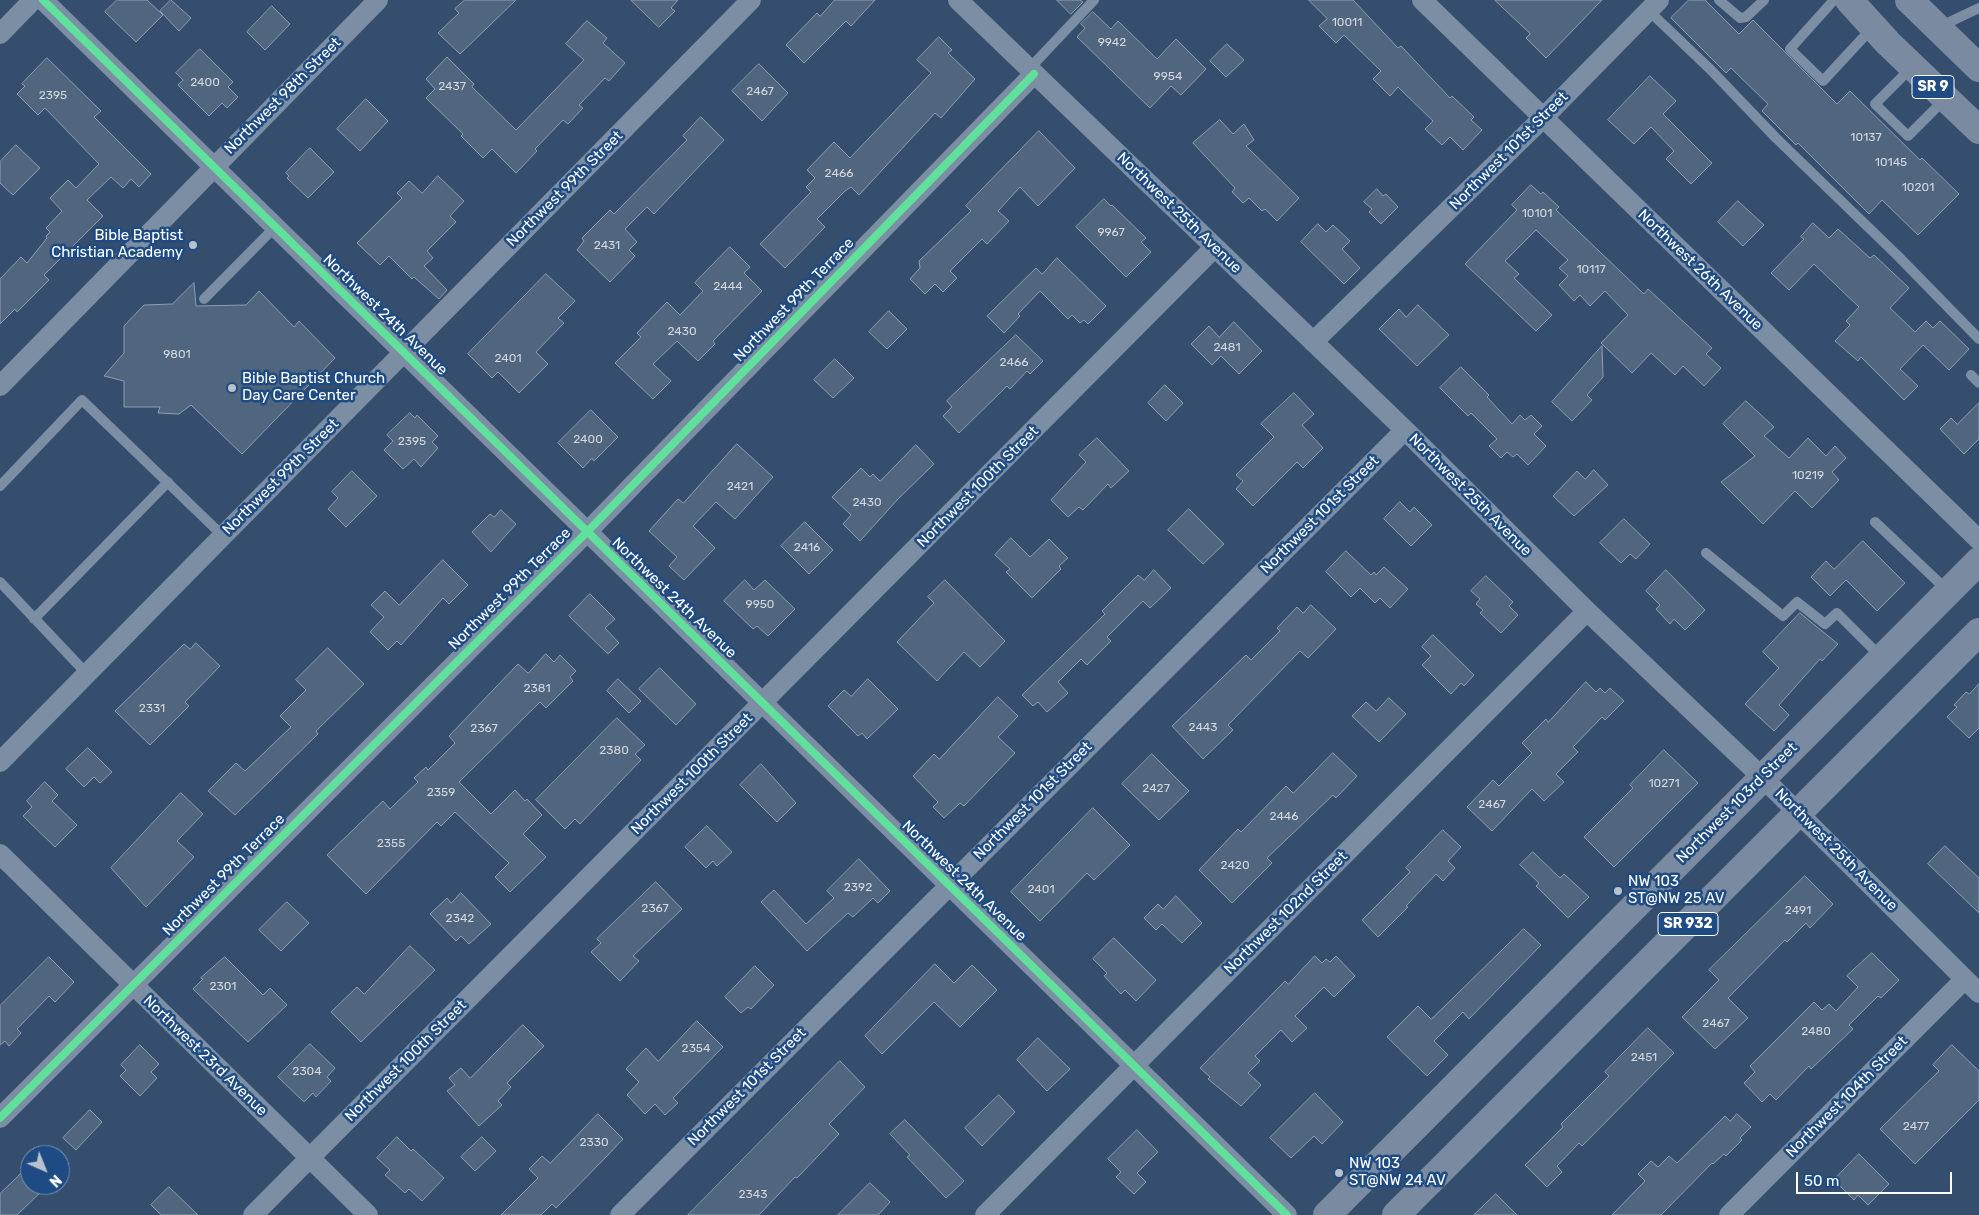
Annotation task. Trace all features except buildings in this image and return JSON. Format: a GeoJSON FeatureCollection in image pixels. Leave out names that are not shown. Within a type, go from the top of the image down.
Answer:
{"type":"FeatureCollection","features":[{"type":"Feature","properties":{"kind":"main road","name":"SR 9"},"geometry":{"type":"LineString","coordinates":[[1849,0],[1979,130]]}},
{"type":"Feature","properties":{"kind":"main road"},"geometry":{"type":"LineString","coordinates":[[1909,0],[1979,68]]}},
{"type":"Feature","properties":{"kind":"main road","name":"Northwest 103rd Street"},"geometry":{"type":"LineString","coordinates":[[1326,1215],[1979,561]]}},
{"type":"Feature","properties":{"kind":"main road","name":"SR 932"},"geometry":{"type":"LineString","coordinates":[[1396,1215],[1979,632]]}},
{"type":"Feature","properties":{"kind":"street"},"geometry":{"type":"LineString","coordinates":[[0,34],[33,0]]}},
{"type":"Feature","properties":{"kind":"street","name":"Northwest 24th Avenue"},"geometry":{"type":"LineString","coordinates":[[43,0],[1287,1215]]}},
{"type":"Feature","properties":{"kind":"street","name":"Northwest 98th Street"},"geometry":{"type":"LineString","coordinates":[[0,386],[378,0]]}},
{"type":"Feature","properties":{"kind":"street","name":"Northwest 99th Street"},"geometry":{"type":"LineString","coordinates":[[0,762],[751,0]]}},
{"type":"Feature","properties":{"kind":"street","name":"Northwest 25th Avenue"},"geometry":{"type":"LineString","coordinates":[[958,0],[1405,430],[1587,611],[1763,778],[1972,986]]}},
{"type":"Feature","properties":{"kind":"street","name":"Northwest 26th Avenue"},"geometry":{"type":"LineString","coordinates":[[1422,0],[1979,540]]}},
{"type":"Feature","properties":{"kind":"street","name":"Northwest 101st Street"},"geometry":{"type":"LineString","coordinates":[[1313,342],[1543,118],[1654,6]]}},
{"type":"Feature","properties":{"kind":"street","name":"Northwest 99th Terrace"},"geometry":{"type":"LineString","coordinates":[[0,1118],[587,532],[1032,71]]}},
{"type":"Feature","properties":{"kind":"street","name":"Northwest 100th Street"},"geometry":{"type":"LineString","coordinates":[[252,1215],[1215,248]]}},
{"type":"Feature","properties":{"kind":"street","name":"Northwest 101st Street"},"geometry":{"type":"LineString","coordinates":[[620,1215],[1405,430]]}},
{"type":"Feature","properties":{"kind":"street","name":"Northwest 102nd Street"},"geometry":{"type":"LineString","coordinates":[[985,1215],[1587,611]]}},
{"type":"Feature","properties":{"kind":"street","name":"Northwest 23rd Avenue"},"geometry":{"type":"LineString","coordinates":[[0,854],[368,1215]]}},
{"type":"Feature","properties":{"kind":"street","name":"Northwest 104th Street"},"geometry":{"type":"LineString","coordinates":[[1729,1215],[1972,986]]}},
{"type":"Feature","properties":{"kind":"lane"},"geometry":{"type":"LineString","coordinates":[[1032,71],[1094,0]]}},
{"type":"Feature","properties":{"kind":"lane"},"geometry":{"type":"LineString","coordinates":[[1719,0],[1734,16],[1740,18],[1746,16],[1764,0]]}},
{"type":"Feature","properties":{"kind":"lane"},"geometry":{"type":"LineString","coordinates":[[1834,0],[1790,49],[1823,81],[1873,26]]}},
{"type":"Feature","properties":{"kind":"lane"},"geometry":{"type":"LineString","coordinates":[[1654,6],[1709,68],[1776,138],[1898,256],[1979,338]]}},
{"type":"Feature","properties":{"kind":"lane"},"geometry":{"type":"LineString","coordinates":[[1937,27],[1979,8]]}},
{"type":"Feature","properties":{"kind":"lane"},"geometry":{"type":"LineString","coordinates":[[1913,66],[1876,104],[1908,136],[1946,98]]}},
{"type":"Feature","properties":{"kind":"lane"},"geometry":{"type":"LineString","coordinates":[[204,299],[275,227]]}},
{"type":"Feature","properties":{"kind":"lane"},"geometry":{"type":"LineString","coordinates":[[1971,375],[1979,383]]}},
{"type":"Feature","properties":{"kind":"lane"},"geometry":{"type":"LineString","coordinates":[[0,486],[82,400],[223,536]]}},
{"type":"Feature","properties":{"kind":"lane"},"geometry":{"type":"LineString","coordinates":[[34,619],[168,482]]}},
{"type":"Feature","properties":{"kind":"lane"},"geometry":{"type":"LineString","coordinates":[[1875,522],[1948,592]]}},
{"type":"Feature","properties":{"kind":"lane"},"geometry":{"type":"LineString","coordinates":[[1706,553],[1783,616],[1797,602],[1825,624],[1837,613],[1882,658]]}},
{"type":"Feature","properties":{"kind":"lane"},"geometry":{"type":"LineString","coordinates":[[0,582],[87,674]]}},
{"type":"Feature","properties":{"kind":"cycle path"},"geometry":{"type":"LineString","coordinates":[[43,0],[1287,1215]]}},
{"type":"Feature","properties":{"kind":"cycle path"},"geometry":{"type":"LineString","coordinates":[[0,1118],[587,532],[1034,74]]}},
{"type":"Feature","properties":{"kind":"place","name":"Bible Baptist Christian Academy"},"geometry":{"type":"Point","coordinates":[193,245]}},
{"type":"Feature","properties":{"kind":"place","name":"Bible Baptist Church Day Care Center"},"geometry":{"type":"Point","coordinates":[232,388]}},
{"type":"Feature","properties":{"kind":"place","name":"NW 103 ST@NW 25 AV"},"geometry":{"type":"Point","coordinates":[1618,891]}},
{"type":"Feature","properties":{"kind":"place","name":"NW 103 ST@NW 24 AV"},"geometry":{"type":"Point","coordinates":[1339,1173]}}]}
